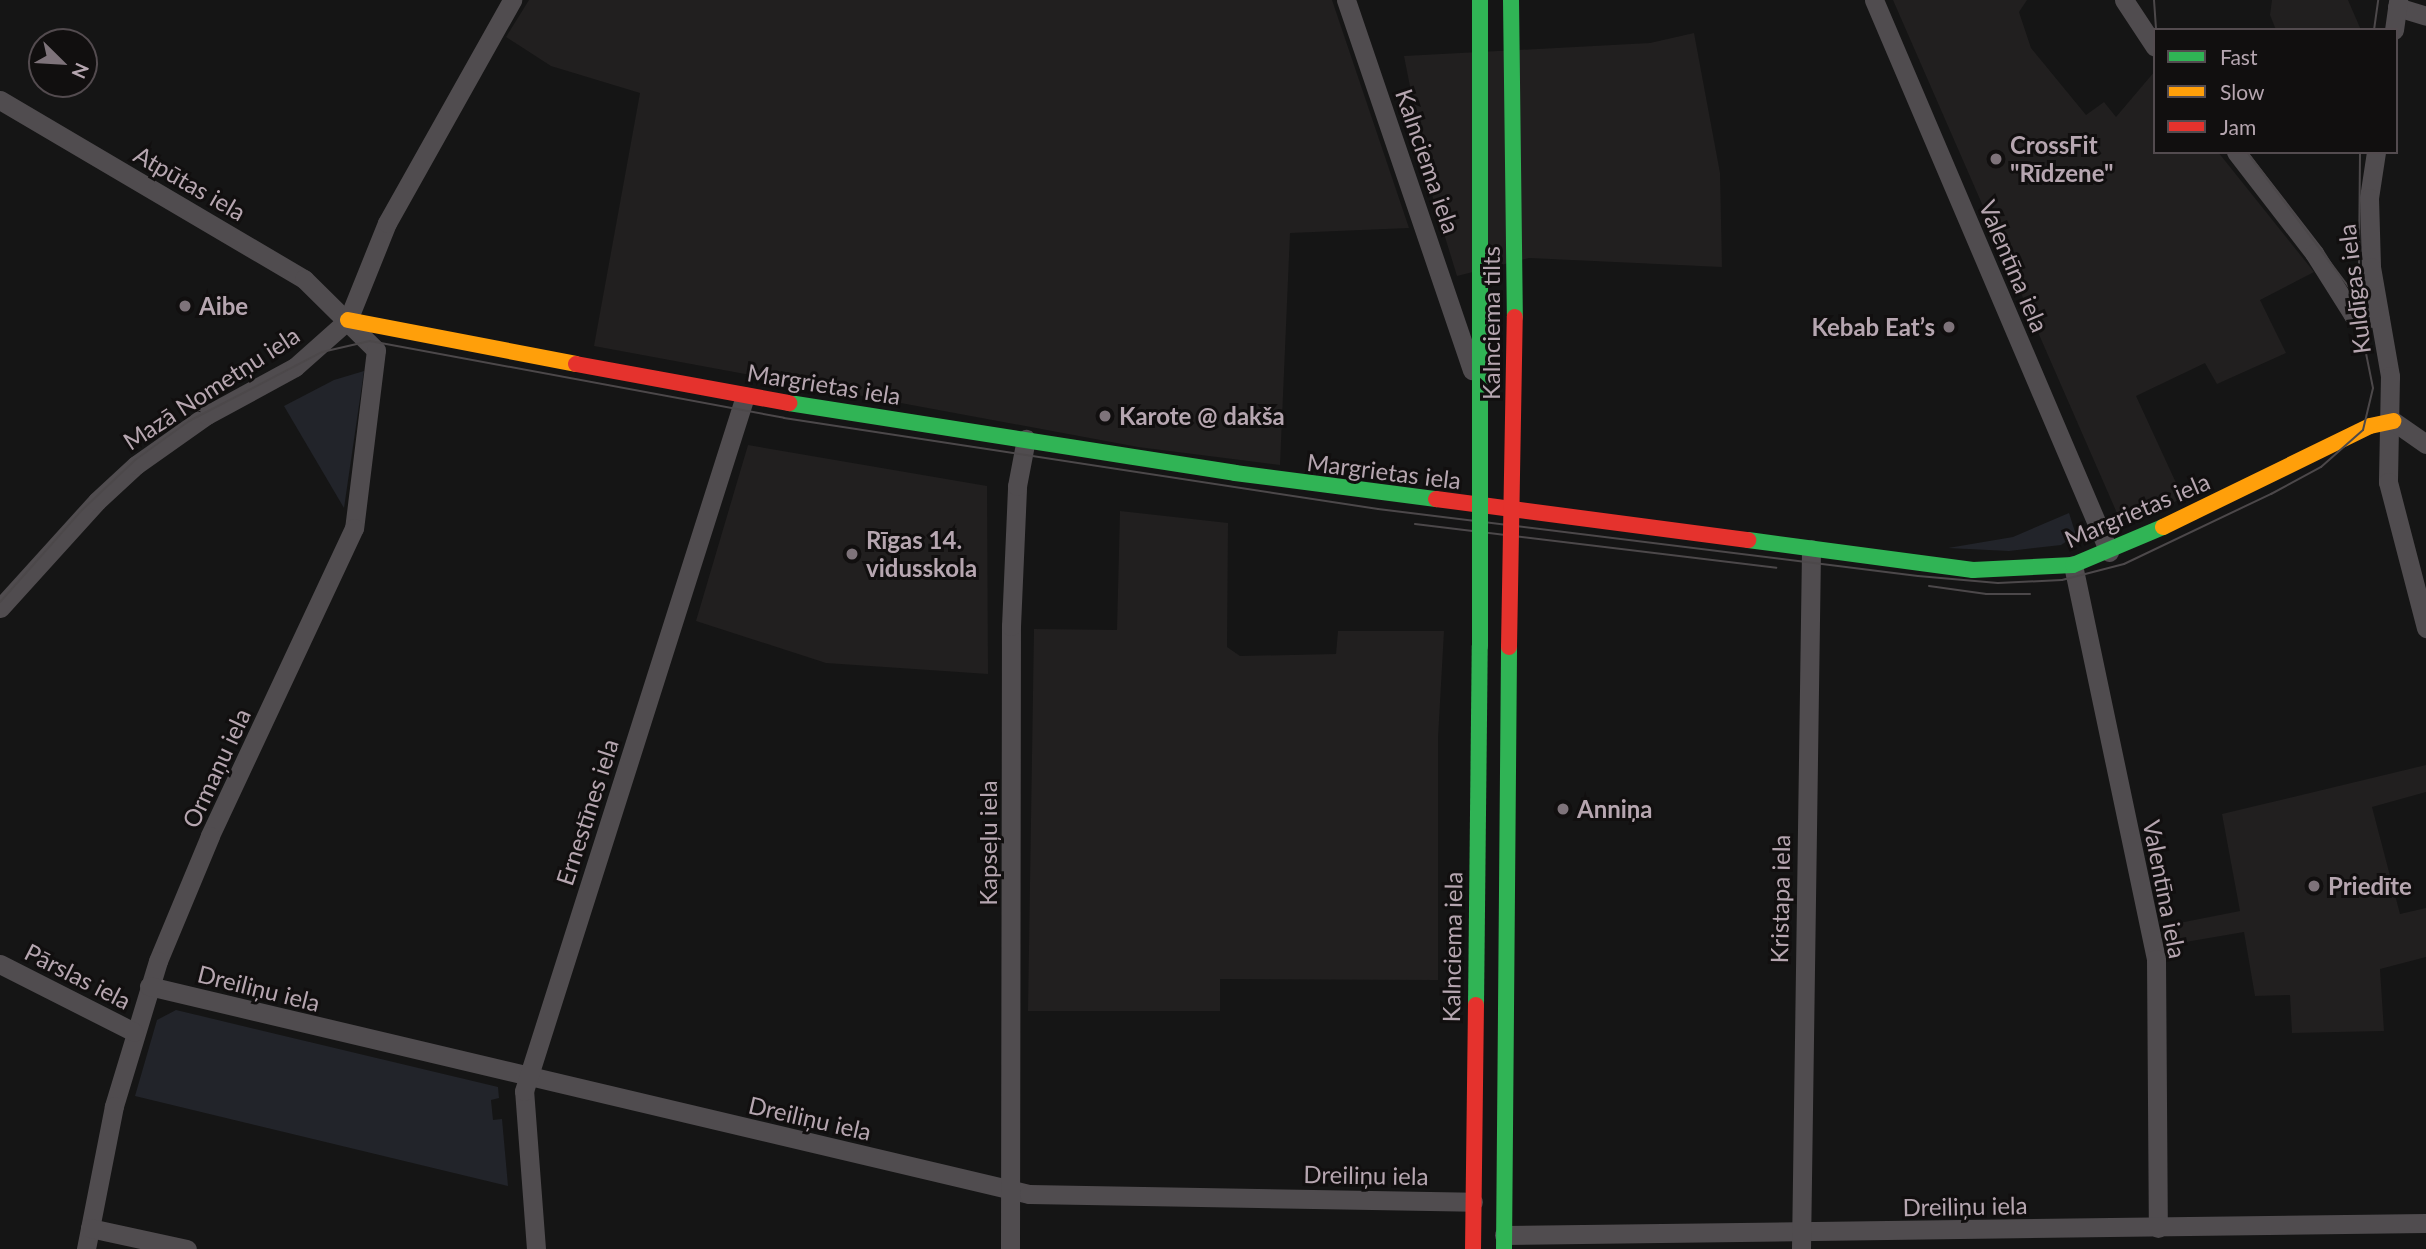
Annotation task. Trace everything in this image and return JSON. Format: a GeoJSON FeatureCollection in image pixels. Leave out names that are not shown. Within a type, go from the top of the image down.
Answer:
{"type":"FeatureCollection","features":[{"type":"Feature","properties":{"kind":"main road","name":"Kalnciema tilts"},"geometry":{"type":"LineString","coordinates":[[1480,0],[1480,646]]}},
{"type":"Feature","properties":{"kind":"main road","name":"Kalnciema tilts"},"geometry":{"type":"LineString","coordinates":[[1504,1242],[1509,647],[1515,328],[1511,0]]}},
{"type":"Feature","properties":{"kind":"main road","name":"Margrietas iela"},"geometry":{"type":"LineString","coordinates":[[348,320],[746,396],[1475,505],[1973,570],[2073,565],[2109,552],[2370,426],[2393,421]]}},
{"type":"Feature","properties":{"kind":"main road","name":"Kalnciema iela"},"geometry":{"type":"LineString","coordinates":[[1473,1249],[1480,646]]}},
{"type":"Feature","properties":{"kind":"street","name":"Mazā Nometņu iela"},"geometry":{"type":"LineString","coordinates":[[0,608],[97,501],[136,465],[207,415],[295,367],[348,320],[387,223],[512,0]]}},
{"type":"Feature","properties":{"kind":"street","name":"Kalnciema iela"},"geometry":{"type":"LineString","coordinates":[[1346,0],[1472,370],[1476,402],[1475,505]]}},
{"type":"Feature","properties":{"kind":"street","name":"Valentīna iela"},"geometry":{"type":"LineString","coordinates":[[1874,0],[2109,552]]}},
{"type":"Feature","properties":{"kind":"street"},"geometry":{"type":"LineString","coordinates":[[2124,0],[2153,44]]}},
{"type":"Feature","properties":{"kind":"street"},"geometry":{"type":"LineString","coordinates":[[2394,28],[2398,4],[2426,16]]}},
{"type":"Feature","properties":{"kind":"street","name":"Atpūtas iela"},"geometry":{"type":"LineString","coordinates":[[0,100],[304,279],[348,320]]}},
{"type":"Feature","properties":{"kind":"street"},"geometry":{"type":"LineString","coordinates":[[2238,154],[2314,253],[2353,315],[2380,318]]}},
{"type":"Feature","properties":{"kind":"street","name":"Kuldīgas iela"},"geometry":{"type":"LineString","coordinates":[[2376,154],[2369,198],[2371,267],[2393,421],[2388,482],[2426,628]]}},
{"type":"Feature","properties":{"kind":"street","name":"Ormaņu iela"},"geometry":{"type":"LineString","coordinates":[[86,1249],[134,1032],[149,986],[210,836],[354,528],[376,350],[348,320]]}},
{"type":"Feature","properties":{"kind":"street","name":"Ernestīnes iela"},"geometry":{"type":"LineString","coordinates":[[536,1249],[521,1104],[746,396]]}},
{"type":"Feature","properties":{"kind":"street"},"geometry":{"type":"LineString","coordinates":[[2393,421],[2426,444]]}},
{"type":"Feature","properties":{"kind":"street","name":"Kapseļu iela"},"geometry":{"type":"LineString","coordinates":[[1010,1249],[1011,626],[1017,486],[1026,439]]}},
{"type":"Feature","properties":{"kind":"street","name":"Kristapa iela"},"geometry":{"type":"LineString","coordinates":[[1800,1241],[1811,549]]}},
{"type":"Feature","properties":{"kind":"street","name":"Valentīna iela"},"geometry":{"type":"LineString","coordinates":[[2073,565],[2156,959],[2158,1228]]}},
{"type":"Feature","properties":{"kind":"street","name":"Pārslas iela"},"geometry":{"type":"LineString","coordinates":[[3,971],[134,1032]]}},
{"type":"Feature","properties":{"kind":"street","name":"Dreiliņu iela"},"geometry":{"type":"LineString","coordinates":[[149,986],[1029,1194],[1473,1202]]}},
{"type":"Feature","properties":{"kind":"street","name":"Dreiliņu iela"},"geometry":{"type":"LineString","coordinates":[[1504,1242],[1915,1240],[2158,1228],[2426,1223]]}},
{"type":"Feature","properties":{"kind":"street"},"geometry":{"type":"LineString","coordinates":[[90,1228],[187,1249]]}},
{"type":"Feature","properties":{"kind":"shaded area"},"geometry":{"type":"Polygon","coordinates":[[[529,0],[1332,0],[1409,228],[1290,233],[1280,465],[1138,447],[594,346],[640,93],[551,66],[506,37],[529,0]]]}},
{"type":"Feature","properties":{"kind":"shaded area"},"geometry":{"type":"Polygon","coordinates":[[[1893,0],[2027,0],[2019,12],[2031,48],[2086,115],[2104,102],[2116,117],[2153,73],[2153,154],[2220,154],[2314,272],[2260,300],[2286,353],[2217,384],[2205,363],[2136,396],[2183,498],[2133,521],[2120,520],[1893,0]]]}},
{"type":"Feature","properties":{"kind":"shaded area"},"geometry":{"type":"Polygon","coordinates":[[[2272,0],[2348,0],[2360,28],[2275,28],[2270,15],[2272,0]]]}},
{"type":"Feature","properties":{"kind":"shaded area"},"geometry":{"type":"Polygon","coordinates":[[[1694,33],[1720,173],[1722,267],[1529,258],[1457,276],[1430,188],[1404,56],[1650,43],[1694,33]]]}},
{"type":"Feature","properties":{"kind":"shaded area"},"geometry":{"type":"Polygon","coordinates":[[[364,371],[344,508],[284,406],[334,380],[364,371]]]}},
{"type":"Feature","properties":{"kind":"shaded area","name":"Rīgas 14. vidusskola"},"geometry":{"type":"Polygon","coordinates":[[[748,445],[987,486],[988,674],[826,663],[696,621],[748,445]]]}},
{"type":"Feature","properties":{"kind":"shaded area"},"geometry":{"type":"Polygon","coordinates":[[[1120,511],[1228,523],[1227,647],[1240,656],[1336,654],[1338,631],[1444,631],[1438,738],[1438,980],[1220,979],[1220,1011],[1028,1011],[1034,629],[1117,630],[1120,511]]]}},
{"type":"Feature","properties":{"kind":"shaded area"},"geometry":{"type":"Polygon","coordinates":[[[2069,513],[2076,535],[2061,545],[2009,551],[1948,548],[2013,537],[2069,513]]]}},
{"type":"Feature","properties":{"kind":"shaded area","name":"Priedīte"},"geometry":{"type":"Polygon","coordinates":[[[2426,765],[2426,792],[2372,807],[2400,914],[2426,908],[2426,957],[2380,969],[2384,1031],[2292,1033],[2290,995],[2255,996],[2244,932],[2168,945],[2164,926],[2240,911],[2222,814],[2426,765]]]}},
{"type":"Feature","properties":{"kind":"shaded area"},"geometry":{"type":"Polygon","coordinates":[[[176,1010],[498,1087],[499,1098],[491,1100],[493,1120],[502,1119],[508,1186],[135,1096],[157,1020],[176,1010]]]}},
{"type":"Feature","properties":{"kind":"tram line"},"geometry":{"type":"LineString","coordinates":[[2154,0],[2156,28]]}},
{"type":"Feature","properties":{"kind":"tram line"},"geometry":{"type":"LineString","coordinates":[[2374,28],[2378,0]]}},
{"type":"Feature","properties":{"kind":"tram line"},"geometry":{"type":"LineString","coordinates":[[0,602],[82,510],[135,460],[189,421],[322,352],[370,341],[784,418],[1378,509],[1918,576],[1998,583],[2062,580],[2124,564],[2271,494],[2321,467],[2363,430],[2373,388],[2354,294],[2249,154]]}},
{"type":"Feature","properties":{"kind":"tram line"},"geometry":{"type":"LineString","coordinates":[[2360,154],[2359,267],[2366,306]]}},
{"type":"Feature","properties":{"kind":"tram line"},"geometry":{"type":"LineString","coordinates":[[1415,524],[1776,568]]}},
{"type":"Feature","properties":{"kind":"tram line"},"geometry":{"type":"LineString","coordinates":[[1929,586],[1986,594],[2030,594]]}},
{"type":"Feature","properties":{"kind":"traffic: fast"},"geometry":{"type":"LineString","coordinates":[[1480,0],[1480,646]]}},
{"type":"Feature","properties":{"kind":"traffic: fast"},"geometry":{"type":"LineString","coordinates":[[1511,0],[1515,317]]}},
{"type":"Feature","properties":{"kind":"traffic: fast"},"geometry":{"type":"LineString","coordinates":[[789,403],[1235,473],[1436,499]]}},
{"type":"Feature","properties":{"kind":"traffic: fast"},"geometry":{"type":"LineString","coordinates":[[1748,540],[1973,570],[2073,565],[2163,527]]}},
{"type":"Feature","properties":{"kind":"traffic: fast"},"geometry":{"type":"LineString","coordinates":[[1476,1005],[1480,646]]}},
{"type":"Feature","properties":{"kind":"traffic: fast"},"geometry":{"type":"LineString","coordinates":[[1504,1249],[1509,647]]}},
{"type":"Feature","properties":{"kind":"traffic: slow"},"geometry":{"type":"LineString","coordinates":[[348,320],[576,364]]}},
{"type":"Feature","properties":{"kind":"traffic: slow"},"geometry":{"type":"LineString","coordinates":[[2163,527],[2370,426],[2393,421]]}},
{"type":"Feature","properties":{"kind":"traffic: jam"},"geometry":{"type":"LineString","coordinates":[[1509,647],[1515,317]]}},
{"type":"Feature","properties":{"kind":"traffic: jam"},"geometry":{"type":"LineString","coordinates":[[576,364],[789,403]]}},
{"type":"Feature","properties":{"kind":"traffic: jam"},"geometry":{"type":"LineString","coordinates":[[1436,499],[1748,540]]}},
{"type":"Feature","properties":{"kind":"traffic: jam"},"geometry":{"type":"LineString","coordinates":[[1473,1249],[1476,1005]]}},
{"type":"Feature","properties":{"kind":"place","name":"CrossFit \"Rīdzene\""},"geometry":{"type":"Point","coordinates":[1996,159]}},
{"type":"Feature","properties":{"kind":"place","name":"Aibe"},"geometry":{"type":"Point","coordinates":[185,306]}},
{"type":"Feature","properties":{"kind":"place","name":"Kebab Eat’s"},"geometry":{"type":"Point","coordinates":[1949,327]}},
{"type":"Feature","properties":{"kind":"place","name":"Karote @ dakša"},"geometry":{"type":"Point","coordinates":[1105,416]}},
{"type":"Feature","properties":{"kind":"place","name":"Rīgas 14. vidusskola"},"geometry":{"type":"Point","coordinates":[852,554]}},
{"type":"Feature","properties":{"kind":"place","name":"Anniņa"},"geometry":{"type":"Point","coordinates":[1563,809]}},
{"type":"Feature","properties":{"kind":"place","name":"Priedīte"},"geometry":{"type":"Point","coordinates":[2314,886]}}]}
